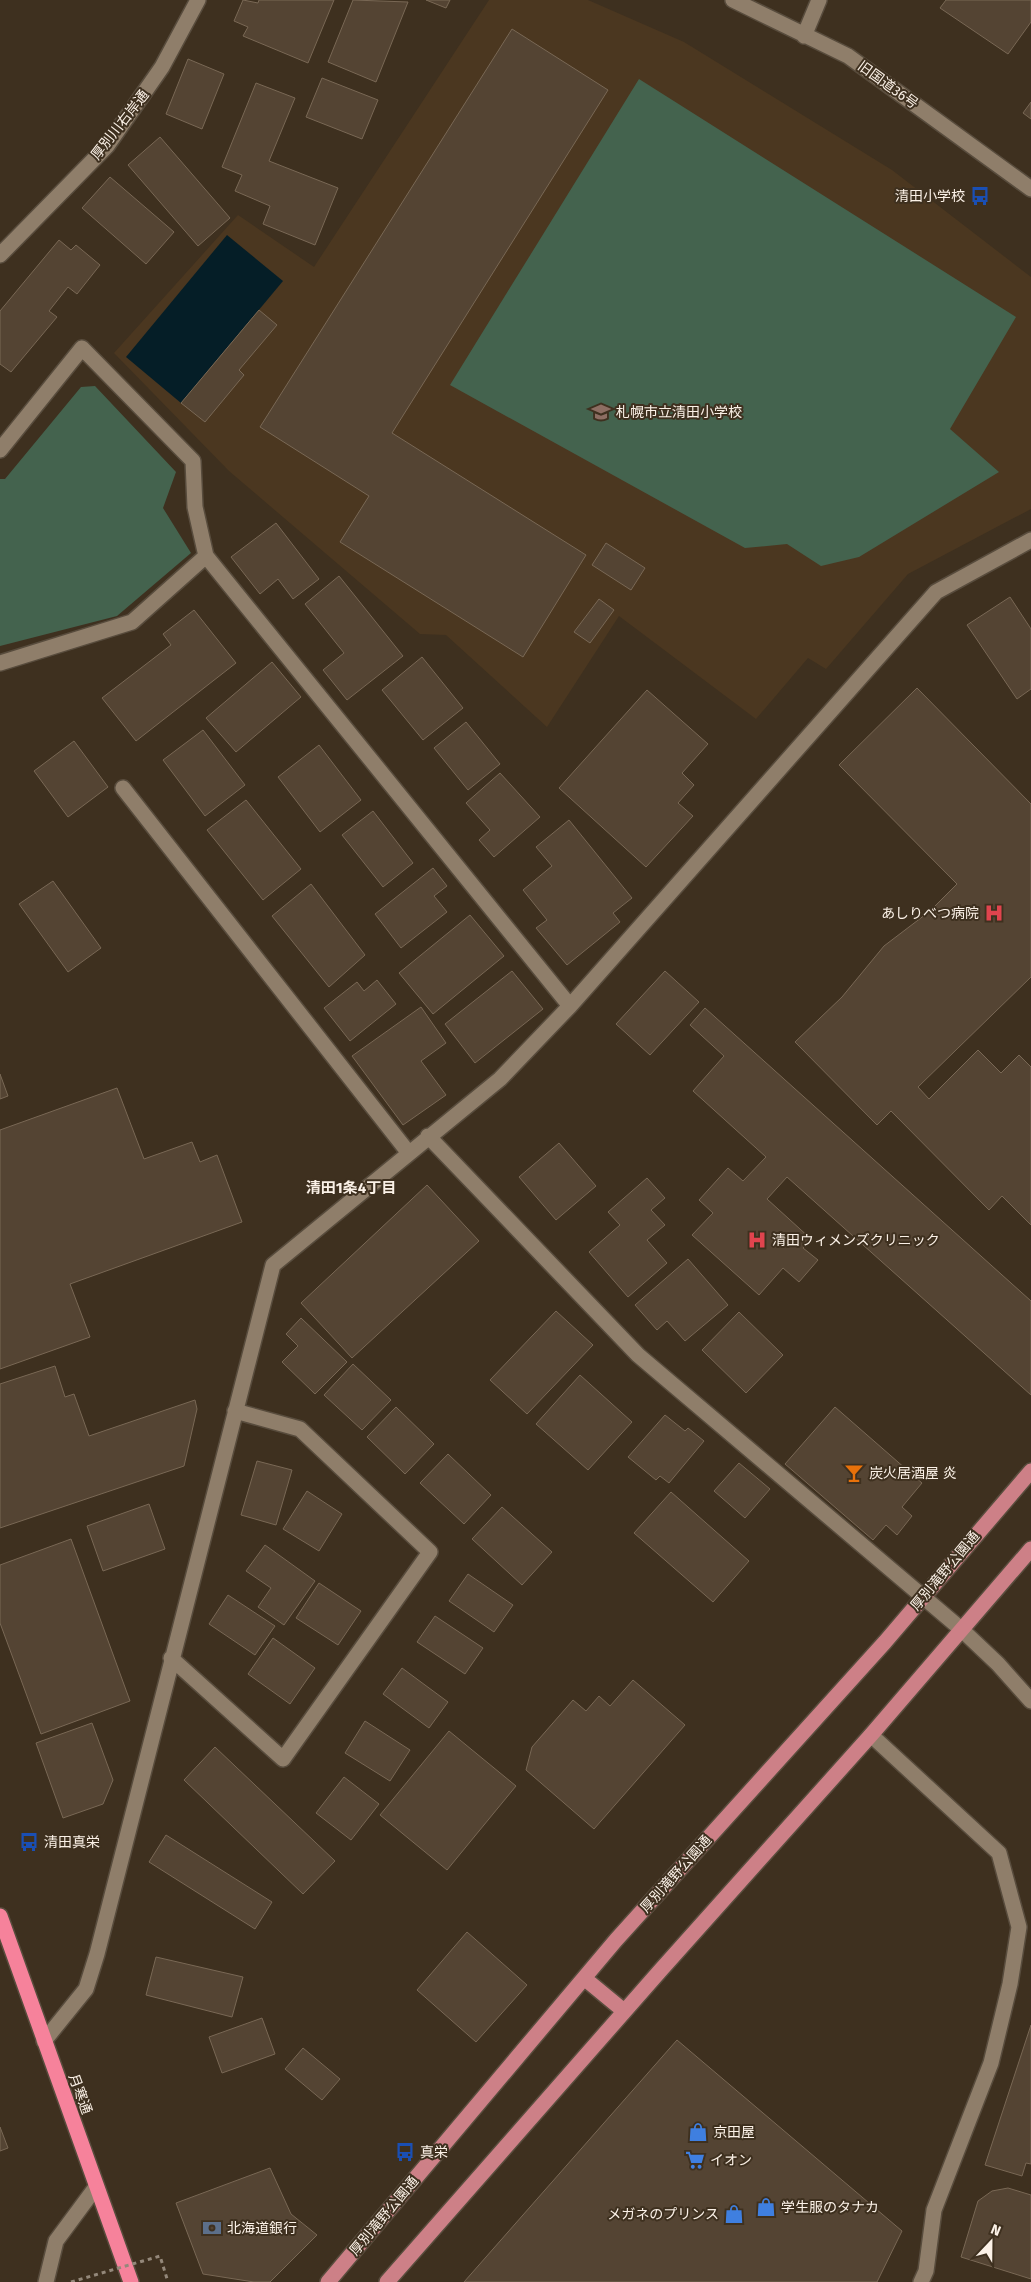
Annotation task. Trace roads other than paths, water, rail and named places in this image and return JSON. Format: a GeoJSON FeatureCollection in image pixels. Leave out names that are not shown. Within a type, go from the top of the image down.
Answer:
{"type":"FeatureCollection","features":[{"type":"Feature","properties":{"kind":"highway","name":"月寒通"},"geometry":{"type":"LineString","coordinates":[[0,1916],[131,2282]]}},
{"type":"Feature","properties":{"kind":"main road","name":"厚別滝野公園通"},"geometry":{"type":"LineString","coordinates":[[328,2282],[584,1978],[922,1598],[1031,1471]]}},
{"type":"Feature","properties":{"kind":"main road"},"geometry":{"type":"LineString","coordinates":[[387,2282],[624,2011],[871,1735],[1031,1549]]}},
{"type":"Feature","properties":{"kind":"main road"},"geometry":{"type":"LineString","coordinates":[[584,1978],[624,2011]]}},
{"type":"Feature","properties":{"kind":"street","name":"厚別川右岸通"},"geometry":{"type":"LineString","coordinates":[[0,255],[107,146],[162,68],[198,0]]}},
{"type":"Feature","properties":{"kind":"street","name":"旧国道36号"},"geometry":{"type":"LineString","coordinates":[[734,0],[848,56],[1013,174],[1031,189]]}},
{"type":"Feature","properties":{"kind":"street"},"geometry":{"type":"LineString","coordinates":[[804,36],[819,0]]}},
{"type":"Feature","properties":{"kind":"street"},"geometry":{"type":"LineString","coordinates":[[0,450],[82,348],[193,461],[195,507],[206,556],[570,1006]]}},
{"type":"Feature","properties":{"kind":"street"},"geometry":{"type":"LineString","coordinates":[[44,2040],[86,1989],[97,1954],[171,1658],[273,1265],[408,1152],[500,1079],[570,1006],[936,592],[1031,540]]}},
{"type":"Feature","properties":{"kind":"street"},"geometry":{"type":"LineString","coordinates":[[0,663],[132,622],[206,556]]}},
{"type":"Feature","properties":{"kind":"street"},"geometry":{"type":"LineString","coordinates":[[123,788],[408,1152]]}},
{"type":"Feature","properties":{"kind":"street"},"geometry":{"type":"LineString","coordinates":[[428,1136],[638,1355],[922,1598],[961,1629],[998,1664],[1031,1701]]}},
{"type":"Feature","properties":{"kind":"street"},"geometry":{"type":"LineString","coordinates":[[171,1658],[282,1759],[430,1552],[300,1429],[235,1411]]}},
{"type":"Feature","properties":{"kind":"street"},"geometry":{"type":"LineString","coordinates":[[871,1735],[999,1853],[1019,1927],[1010,1984],[991,2063],[934,2210],[926,2271],[921,2282]]}},
{"type":"Feature","properties":{"kind":"street"},"geometry":{"type":"LineString","coordinates":[[46,2282],[56,2241],[96,2187]]}},
{"type":"Feature","properties":{"kind":"water"},"geometry":{"type":"Polygon","coordinates":[[[227,235],[283,281],[181,403],[126,357],[227,235]]]}},
{"type":"Feature","properties":{"kind":"place","name":"清田小学校"},"geometry":{"type":"Point","coordinates":[980,196]}},
{"type":"Feature","properties":{"kind":"place","name":"札幌市立清田小学校"},"geometry":{"type":"Point","coordinates":[601,412]}},
{"type":"Feature","properties":{"kind":"place","name":"あしりべつ病院"},"geometry":{"type":"Point","coordinates":[994,913]}},
{"type":"Feature","properties":{"kind":"place","name":"清田ウィメンズクリニック"},"geometry":{"type":"Point","coordinates":[757,1240]}},
{"type":"Feature","properties":{"kind":"place","name":"炭火居酒屋 炎"},"geometry":{"type":"Point","coordinates":[854,1473]}},
{"type":"Feature","properties":{"kind":"place","name":"清田真栄"},"geometry":{"type":"Point","coordinates":[29,1842]}},
{"type":"Feature","properties":{"kind":"place","name":"京田屋"},"geometry":{"type":"Point","coordinates":[698,2132]}},
{"type":"Feature","properties":{"kind":"place","name":"真栄"},"geometry":{"type":"Point","coordinates":[405,2152]}},
{"type":"Feature","properties":{"kind":"place","name":"イオン"},"geometry":{"type":"Point","coordinates":[695,2160]}},
{"type":"Feature","properties":{"kind":"place","name":"学生服のタナカ"},"geometry":{"type":"Point","coordinates":[766,2207]}},
{"type":"Feature","properties":{"kind":"place","name":"メガネのプリンス"},"geometry":{"type":"Point","coordinates":[734,2214]}},
{"type":"Feature","properties":{"kind":"place","name":"北海道銀行"},"geometry":{"type":"Point","coordinates":[212,2228]}},
{"type":"Feature","properties":{"kind":"district","name":"清田1条4丁目"},"geometry":{"type":"Point","coordinates":[351,1188]}}]}
